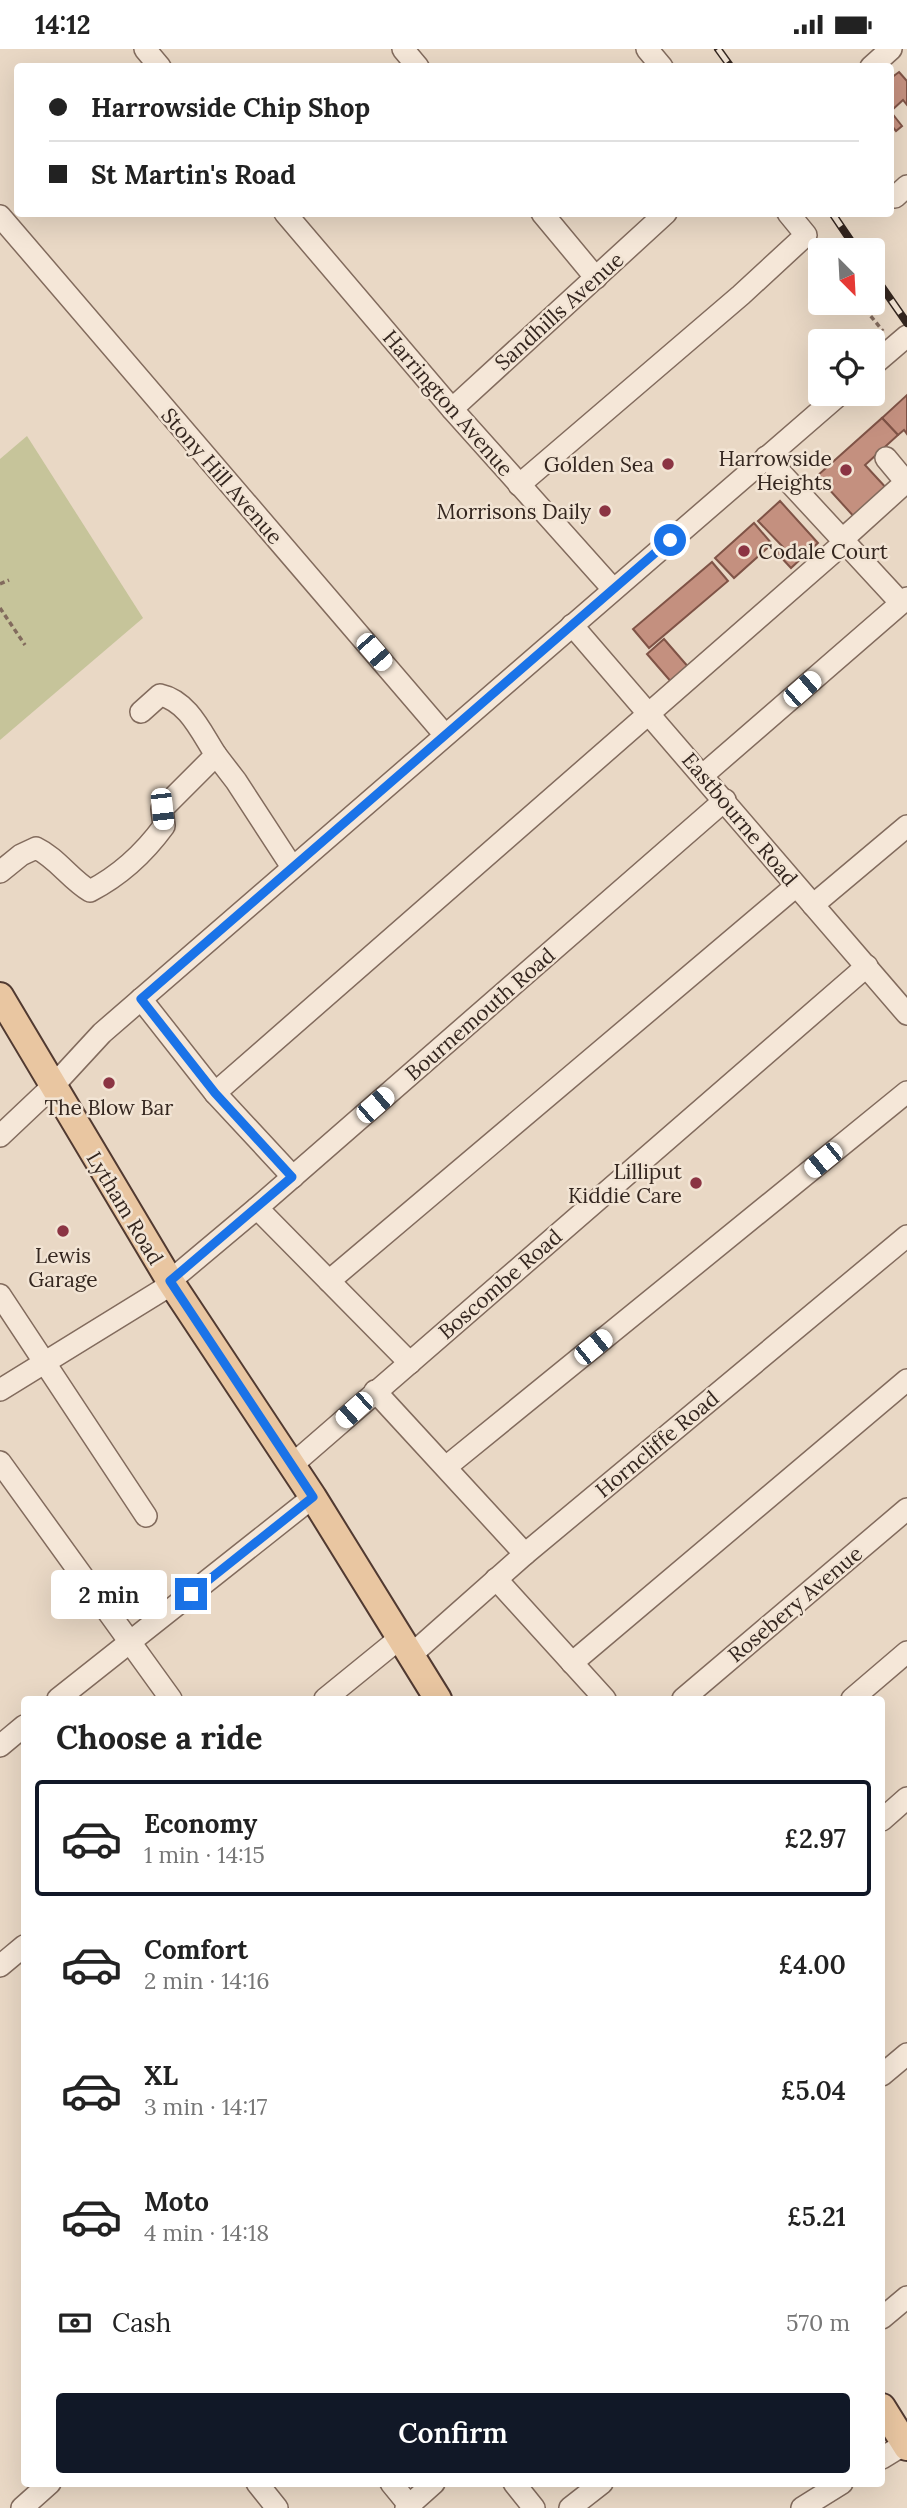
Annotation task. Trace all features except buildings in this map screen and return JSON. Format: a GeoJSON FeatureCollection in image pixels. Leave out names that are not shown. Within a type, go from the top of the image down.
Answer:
{"type":"FeatureCollection","features":[{"type":"Feature","properties":{"kind":"main road","name":"Lytham Road"},"geometry":{"type":"LineString","coordinates":[[0,996],[171,1283],[313,1497],[436,1696]]}},
{"type":"Feature","properties":{"kind":"main road"},"geometry":{"type":"LineString","coordinates":[[885,2412],[906,2445]]}},
{"type":"Feature","properties":{"kind":"street"},"geometry":{"type":"LineString","coordinates":[[145,49],[157,63]]}},
{"type":"Feature","properties":{"kind":"street"},"geometry":{"type":"LineString","coordinates":[[403,49],[415,63]]}},
{"type":"Feature","properties":{"kind":"street"},"geometry":{"type":"LineString","coordinates":[[647,49],[659,63]]}},
{"type":"Feature","properties":{"kind":"street"},"geometry":{"type":"LineString","coordinates":[[875,63],[891,49]]}},
{"type":"Feature","properties":{"kind":"street","name":"Stony Hill Avenue"},"geometry":{"type":"LineString","coordinates":[[0,216],[445,735]]}},
{"type":"Feature","properties":{"kind":"street","name":"Harrington Avenue"},"geometry":{"type":"LineString","coordinates":[[288,217],[452,409],[613,589]]}},
{"type":"Feature","properties":{"kind":"street"},"geometry":{"type":"LineString","coordinates":[[545,217],[596,278]]}},
{"type":"Feature","properties":{"kind":"street","name":"Sandhills Avenue"},"geometry":{"type":"LineString","coordinates":[[452,409],[662,217]]}},
{"type":"Feature","properties":{"kind":"street"},"geometry":{"type":"LineString","coordinates":[[519,485],[741,295],[806,235],[791,217]]}},
{"type":"Feature","properties":{"kind":"street"},"geometry":{"type":"LineString","coordinates":[[0,1136],[54,1085],[102,1033],[826,406]]}},
{"type":"Feature","properties":{"kind":"street"},"geometry":{"type":"LineString","coordinates":[[703,775],[904,600],[844,541],[766,457]]}},
{"type":"Feature","properties":{"kind":"street"},"geometry":{"type":"LineString","coordinates":[[215,1093],[844,541],[906,482],[886,458]]}},
{"type":"Feature","properties":{"kind":"street","name":"Eastbourne Road"},"geometry":{"type":"LineString","coordinates":[[572,625],[907,1014]]}},
{"type":"Feature","properties":{"kind":"street"},"geometry":{"type":"LineString","coordinates":[[141,712],[160,695],[173,698],[184,708],[292,867]]}},
{"type":"Feature","properties":{"kind":"street"},"geometry":{"type":"LineString","coordinates":[[0,872],[21,855],[36,848],[48,854],[76,883],[90,891],[105,883],[142,852],[157,835],[164,826],[162,809],[216,755]]}},
{"type":"Feature","properties":{"kind":"street","name":"Bournemouth Road"},"geometry":{"type":"LineString","coordinates":[[0,1390],[171,1283],[725,800]]}},
{"type":"Feature","properties":{"kind":"street"},"geometry":{"type":"LineString","coordinates":[[813,905],[907,826]]}},
{"type":"Feature","properties":{"kind":"street"},"geometry":{"type":"LineString","coordinates":[[329,1282],[796,886]]}},
{"type":"Feature","properties":{"kind":"street","name":"Boscombe Road"},"geometry":{"type":"LineString","coordinates":[[292,1465],[867,966]]}},
{"type":"Feature","properties":{"kind":"street"},"geometry":{"type":"LineString","coordinates":[[141,999],[215,1093],[292,1177]]}},
{"type":"Feature","properties":{"kind":"street"},"geometry":{"type":"LineString","coordinates":[[446,1467],[907,1091]]}},
{"type":"Feature","properties":{"kind":"street"},"geometry":{"type":"LineString","coordinates":[[257,1208],[410,1363]]}},
{"type":"Feature","properties":{"kind":"street","name":"Horncliffe Road"},"geometry":{"type":"LineString","coordinates":[[331,1696],[405,1647],[496,1579],[907,1236]]}},
{"type":"Feature","properties":{"kind":"street"},"geometry":{"type":"LineString","coordinates":[[0,1295],[146,1516]]}},
{"type":"Feature","properties":{"kind":"street"},"geometry":{"type":"LineString","coordinates":[[572,1663],[907,1380]]}},
{"type":"Feature","properties":{"kind":"street"},"geometry":{"type":"LineString","coordinates":[[375,1391],[524,1554]]}},
{"type":"Feature","properties":{"kind":"street"},"geometry":{"type":"LineString","coordinates":[[0,1462],[169,1696]]}},
{"type":"Feature","properties":{"kind":"street"},"geometry":{"type":"LineString","coordinates":[[62,1696],[313,1497]]}},
{"type":"Feature","properties":{"kind":"street","name":"Rosebery Avenue"},"geometry":{"type":"LineString","coordinates":[[687,1696],[907,1509]]}},
{"type":"Feature","properties":{"kind":"street"},"geometry":{"type":"LineString","coordinates":[[496,1579],[602,1696]]}},
{"type":"Feature","properties":{"kind":"street"},"geometry":{"type":"LineString","coordinates":[[856,1696],[907,1652]]}},
{"type":"Feature","properties":{"kind":"street"},"geometry":{"type":"LineString","coordinates":[[0,1746],[21,1728]]}},
{"type":"Feature","properties":{"kind":"street"},"geometry":{"type":"LineString","coordinates":[[885,1817],[907,1798]]}},
{"type":"Feature","properties":{"kind":"street"},"geometry":{"type":"LineString","coordinates":[[0,1966],[21,1948]]}},
{"type":"Feature","properties":{"kind":"street"},"geometry":{"type":"LineString","coordinates":[[885,2072],[907,2054]]}},
{"type":"Feature","properties":{"kind":"street"},"geometry":{"type":"LineString","coordinates":[[885,2315],[907,2297]]}},
{"type":"Feature","properties":{"kind":"street"},"geometry":{"type":"LineString","coordinates":[[885,2456],[906,2445]]}},
{"type":"Feature","properties":{"kind":"street"},"geometry":{"type":"LineString","coordinates":[[22,2508],[46,2487]]}},
{"type":"Feature","properties":{"kind":"street"},"geometry":{"type":"LineString","coordinates":[[260,2487],[277,2508]]}},
{"type":"Feature","properties":{"kind":"street"},"geometry":{"type":"LineString","coordinates":[[394,2487],[407,2507],[430,2487]]}},
{"type":"Feature","properties":{"kind":"street"},"geometry":{"type":"LineString","coordinates":[[517,2487],[534,2508]]}},
{"type":"Feature","properties":{"kind":"street"},"geometry":{"type":"LineString","coordinates":[[570,2508],[597,2487]]}},
{"type":"Feature","properties":{"kind":"street"},"geometry":{"type":"LineString","coordinates":[[802,2508],[836,2487]]}},
{"type":"Feature","properties":{"kind":"path"},"geometry":{"type":"LineString","coordinates":[[872,315],[896,338]]}},
{"type":"Feature","properties":{"kind":"path"},"geometry":{"type":"LineString","coordinates":[[0,584],[9,580]]}},
{"type":"Feature","properties":{"kind":"path"},"geometry":{"type":"LineString","coordinates":[[0,608],[25,645]]}},
{"type":"Feature","properties":{"kind":"shaded area"},"geometry":{"type":"Polygon","coordinates":[[[27,436],[143,618],[0,740],[0,459],[27,436]]]}},
{"type":"Feature","properties":{"kind":"railway"},"geometry":{"type":"LineString","coordinates":[[718,49],[728,63]]}},
{"type":"Feature","properties":{"kind":"railway"},"geometry":{"type":"LineString","coordinates":[[835,217],[849,238]]}},
{"type":"Feature","properties":{"kind":"railway"},"geometry":{"type":"LineString","coordinates":[[886,293],[907,323]]}},
{"type":"Feature","properties":{"kind":"place","name":"Golden Sea"},"geometry":{"type":"Point","coordinates":[668,464]}},
{"type":"Feature","properties":{"kind":"place","name":"Harrowside Heights"},"geometry":{"type":"Point","coordinates":[846,470]}},
{"type":"Feature","properties":{"kind":"place","name":"Morrisons Daily"},"geometry":{"type":"Point","coordinates":[605,511]}},
{"type":"Feature","properties":{"kind":"place","name":"Codale Court"},"geometry":{"type":"Point","coordinates":[744,551]}},
{"type":"Feature","properties":{"kind":"place","name":"The Blow Bar"},"geometry":{"type":"Point","coordinates":[109,1083]}},
{"type":"Feature","properties":{"kind":"place","name":"Lilliput Kiddie Care"},"geometry":{"type":"Point","coordinates":[696,1183]}},
{"type":"Feature","properties":{"kind":"place","name":"Lewis Garage"},"geometry":{"type":"Point","coordinates":[63,1231]}},
{"type":"Feature","properties":{"kind":"route"},"geometry":{"type":"LineString","coordinates":[[191,1594],[313,1497],[170,1281],[292,1177],[215,1093],[141,999],[670,540]]}}]}
